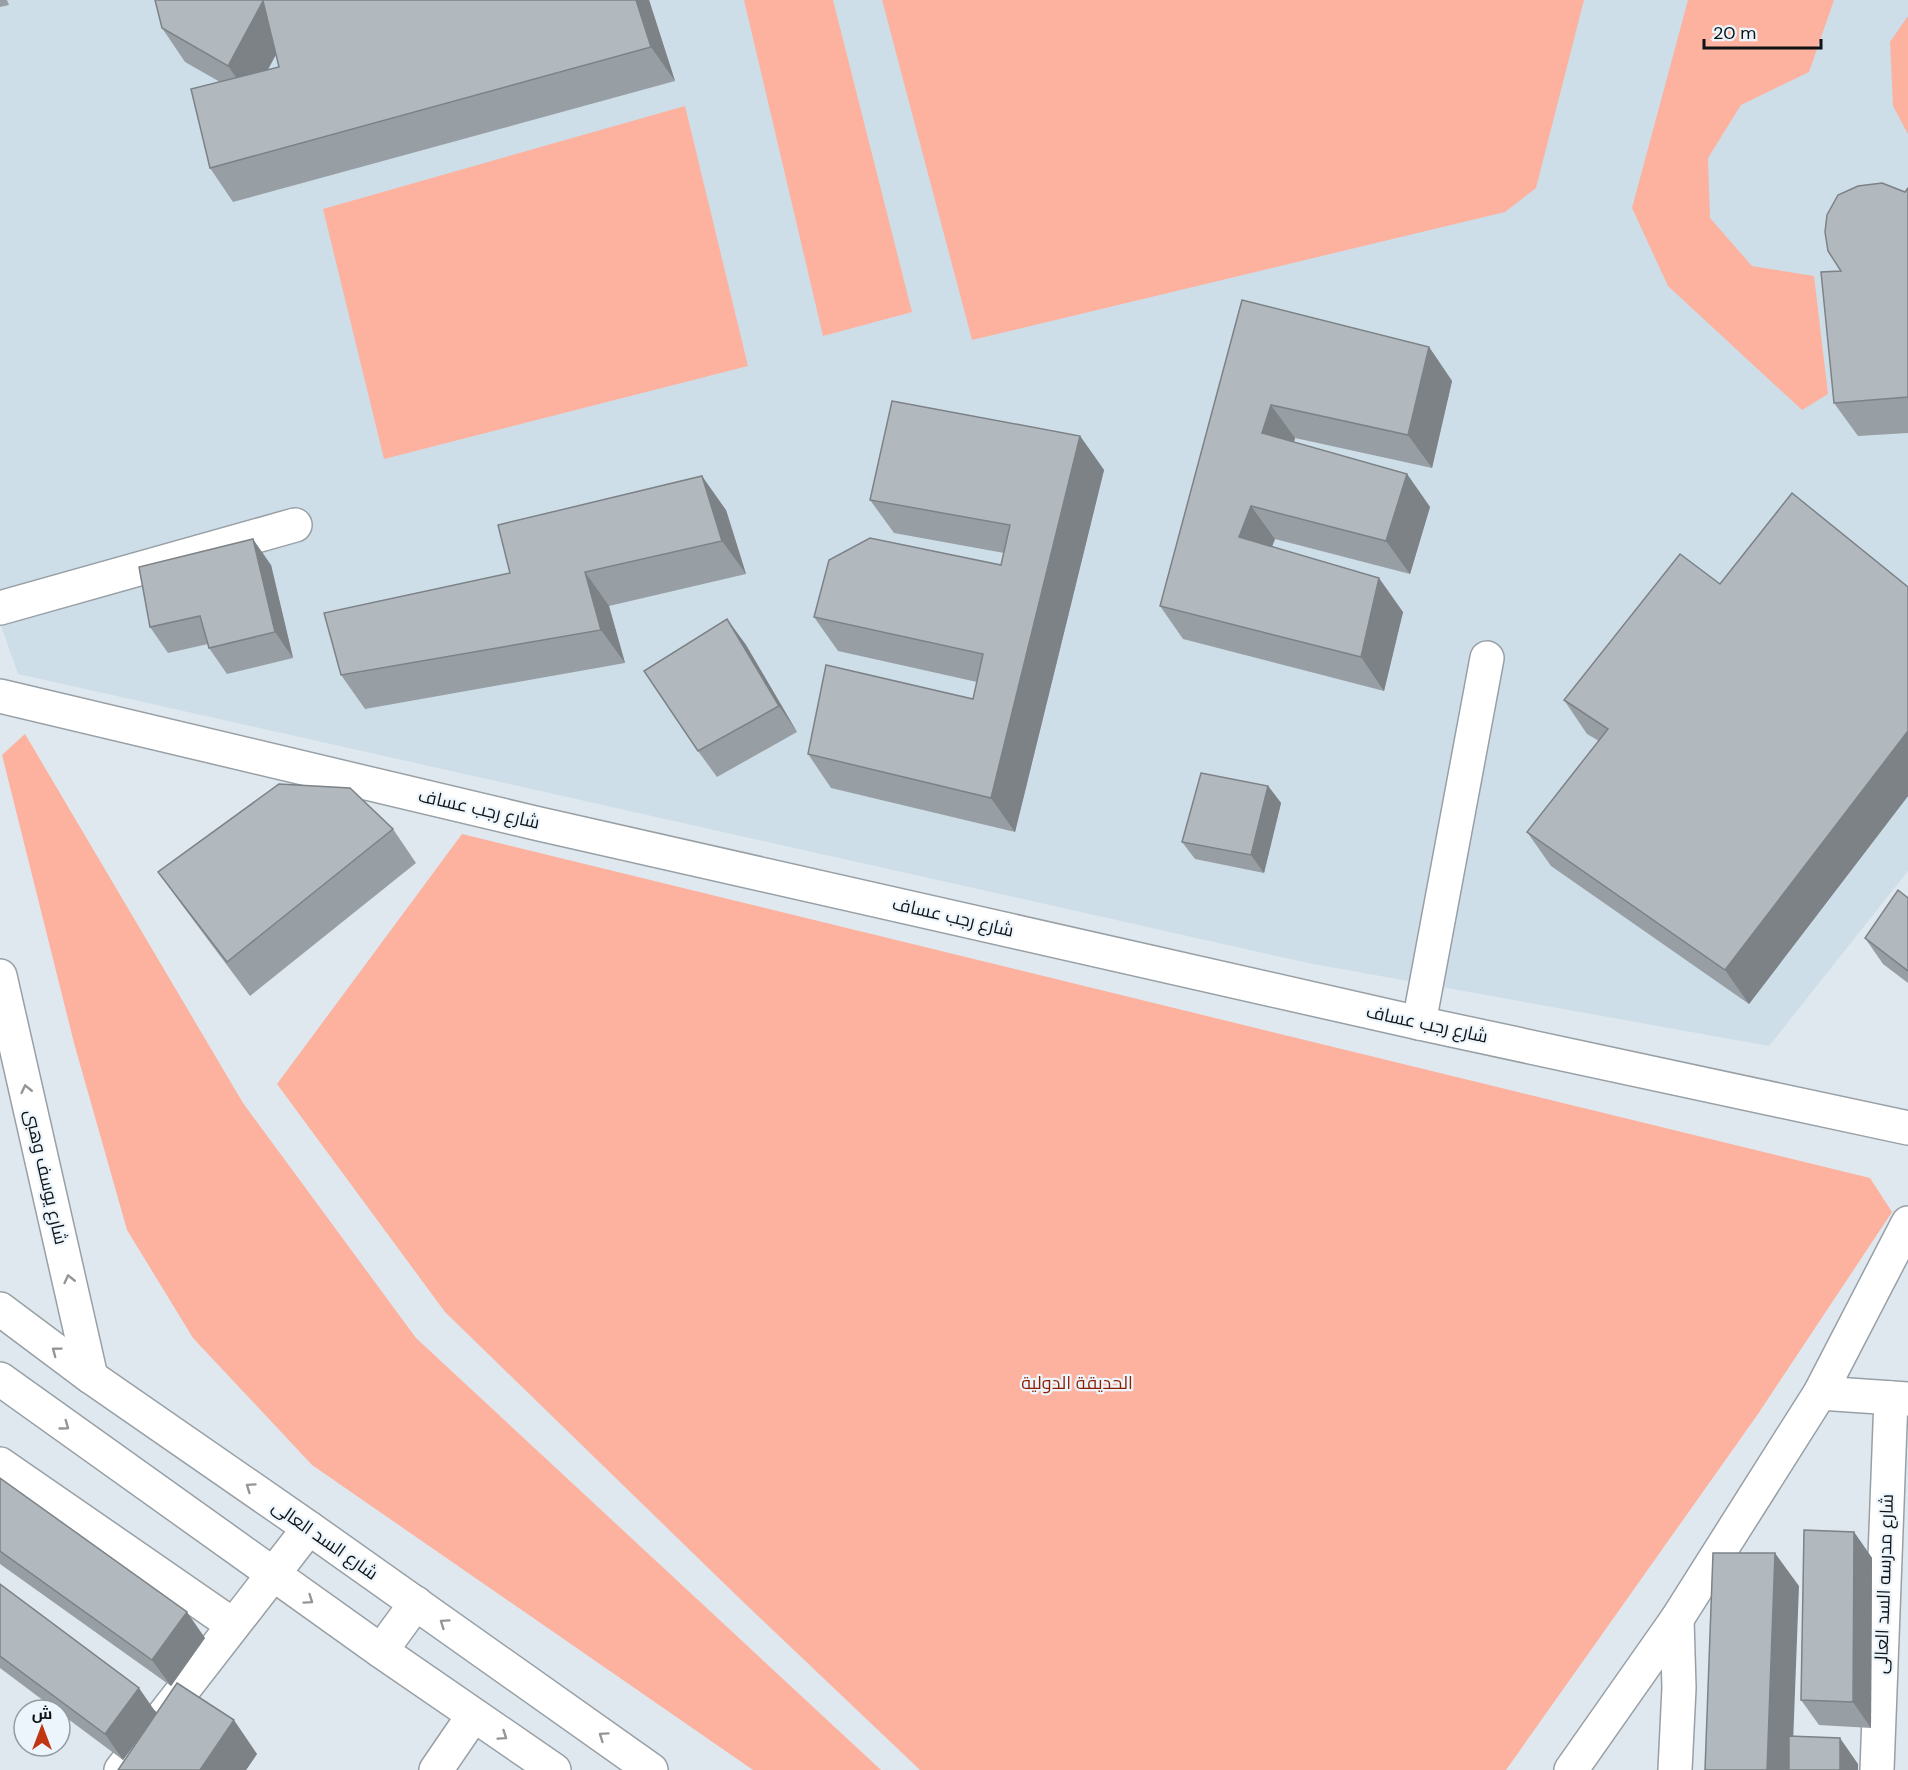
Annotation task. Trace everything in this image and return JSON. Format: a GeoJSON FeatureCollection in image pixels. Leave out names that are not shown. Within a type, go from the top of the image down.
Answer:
{"type":"FeatureCollection","features":[{"type":"Feature","properties":{"kind":"street"},"geometry":{"type":"LineString","coordinates":[[0,608],[295,525]]}},
{"type":"Feature","properties":{"kind":"street"},"geometry":{"type":"LineString","coordinates":[[1419,1023],[1486,658]]}},
{"type":"Feature","properties":{"kind":"street","name":"شارع رجب عساف"},"geometry":{"type":"LineString","coordinates":[[0,696],[547,825],[1419,1023],[1908,1128]]}},
{"type":"Feature","properties":{"kind":"street","name":"شارع يوسف وهبى"},"geometry":{"type":"LineString","coordinates":[[0,976],[91,1377]]}},
{"type":"Feature","properties":{"kind":"street"},"geometry":{"type":"LineString","coordinates":[[1571,1770],[1677,1619],[1820,1393],[1908,1223]]}},
{"type":"Feature","properties":{"kind":"street","name":"شارع السد العالى"},"geometry":{"type":"LineString","coordinates":[[0,1310],[91,1377],[651,1770]]}},
{"type":"Feature","properties":{"kind":"street"},"geometry":{"type":"LineString","coordinates":[[0,1379],[273,1575],[473,1716],[554,1770]]}},
{"type":"Feature","properties":{"kind":"street"},"geometry":{"type":"LineString","coordinates":[[1820,1393],[1899,1398]]}},
{"type":"Feature","properties":{"kind":"street","name":"شارع مدرسه السد العالى"},"geometry":{"type":"LineString","coordinates":[[1877,1770],[1899,1398]]}},
{"type":"Feature","properties":{"kind":"street"},"geometry":{"type":"LineString","coordinates":[[0,1464],[233,1625]]}},
{"type":"Feature","properties":{"kind":"street"},"geometry":{"type":"LineString","coordinates":[[121,1770],[309,1528]]}},
{"type":"Feature","properties":{"kind":"street"},"geometry":{"type":"LineString","coordinates":[[381,1651],[416,1603]]}},
{"type":"Feature","properties":{"kind":"street"},"geometry":{"type":"LineString","coordinates":[[1675,1770],[1679,1688],[1677,1619]]}},
{"type":"Feature","properties":{"kind":"street"},"geometry":{"type":"LineString","coordinates":[[436,1770],[473,1716]]}},
{"type":"Feature","properties":{"kind":"shaded area"},"geometry":{"type":"Polygon","coordinates":[[[0,0],[1908,0],[1908,871],[1769,1046],[1308,963],[18,674],[0,623],[0,0]]]}},
{"type":"Feature","properties":{"kind":"green space"},"geometry":{"type":"Polygon","coordinates":[[[744,0],[833,0],[912,312],[823,336],[744,0]]]}},
{"type":"Feature","properties":{"kind":"green space"},"geometry":{"type":"Polygon","coordinates":[[[882,0],[1584,0],[1536,188],[1505,212],[972,340],[882,0]]]}},
{"type":"Feature","properties":{"kind":"green space"},"geometry":{"type":"Polygon","coordinates":[[[1688,0],[1834,0],[1809,72],[1741,105],[1708,158],[1710,218],[1752,266],[1814,276],[1828,394],[1802,410],[1668,286],[1632,208],[1688,0]]]}},
{"type":"Feature","properties":{"kind":"green space"},"geometry":{"type":"Polygon","coordinates":[[[1908,16],[1908,134],[1893,106],[1890,42],[1908,16]]]}},
{"type":"Feature","properties":{"kind":"green space"},"geometry":{"type":"Polygon","coordinates":[[[685,106],[748,366],[384,459],[323,209],[685,106]]]}},
{"type":"Feature","properties":{"kind":"green space"},"geometry":{"type":"Polygon","coordinates":[[[25,734],[243,1103],[416,1338],[881,1770],[753,1770],[312,1465],[193,1338],[127,1230],[74,1043],[2,755],[25,734]]]}},
{"type":"Feature","properties":{"kind":"green space","name":"الحديقة الدولية"},"geometry":{"type":"Polygon","coordinates":[[[462,834],[1870,1178],[1892,1212],[1758,1414],[1506,1770],[920,1770],[445,1312],[277,1084],[462,834]]]}},
{"type":"Feature","properties":{"kind":"building"},"geometry":{"type":"Polygon","coordinates":[[[155,0],[636,0],[651,47],[210,168],[191,89],[279,67],[263,1],[228,66],[162,28],[155,0]]]}},
{"type":"Feature","properties":{"kind":"building"},"geometry":{"type":"Polygon","coordinates":[[[1882,183],[1905,192],[1908,188],[1908,397],[1834,403],[1821,272],[1841,271],[1828,251],[1825,232],[1827,215],[1838,195],[1858,186],[1882,183]]]}},
{"type":"Feature","properties":{"kind":"building"},"geometry":{"type":"Polygon","coordinates":[[[1242,300],[1429,347],[1408,435],[1271,405],[1262,433],[1407,474],[1386,541],[1251,506],[1239,537],[1379,578],[1361,657],[1160,606],[1242,300]]]}},
{"type":"Feature","properties":{"kind":"building"},"geometry":{"type":"Polygon","coordinates":[[[892,401],[1080,436],[991,798],[808,754],[826,665],[973,699],[983,654],[814,617],[829,560],[870,538],[1001,565],[1010,525],[870,500],[892,401]]]}},
{"type":"Feature","properties":{"kind":"building"},"geometry":{"type":"Polygon","coordinates":[[[702,476],[722,541],[585,572],[601,630],[341,675],[324,613],[510,573],[498,525],[702,476]]]}},
{"type":"Feature","properties":{"kind":"building"},"geometry":{"type":"Polygon","coordinates":[[[1792,493],[1908,587],[1908,731],[1725,970],[1527,832],[1608,729],[1564,700],[1680,554],[1720,584],[1792,493]]]}},
{"type":"Feature","properties":{"kind":"building"},"geometry":{"type":"Polygon","coordinates":[[[253,539],[275,632],[209,648],[200,616],[150,627],[139,567],[253,539]]]}},
{"type":"Feature","properties":{"kind":"building"},"geometry":{"type":"Polygon","coordinates":[[[727,619],[779,706],[698,751],[644,671],[727,619]]]}},
{"type":"Feature","properties":{"kind":"building"},"geometry":{"type":"Polygon","coordinates":[[[1201,773],[1268,786],[1251,855],[1182,842],[1201,773]]]}},
{"type":"Feature","properties":{"kind":"building"},"geometry":{"type":"Polygon","coordinates":[[[279,784],[350,788],[393,829],[227,962],[158,872],[279,784]]]}},
{"type":"Feature","properties":{"kind":"building"},"geometry":{"type":"Polygon","coordinates":[[[1898,890],[1908,898],[1908,971],[1865,938],[1898,890]]]}},
{"type":"Feature","properties":{"kind":"building"},"geometry":{"type":"Polygon","coordinates":[[[0,1478],[187,1612],[152,1660],[0,1551],[0,1478]]]}},
{"type":"Feature","properties":{"kind":"building"},"geometry":{"type":"Polygon","coordinates":[[[1804,1530],[1854,1532],[1853,1702],[1801,1700],[1804,1530]]]}},
{"type":"Feature","properties":{"kind":"building"},"geometry":{"type":"Polygon","coordinates":[[[1713,1553],[1775,1553],[1767,1770],[1705,1770],[1713,1553]]]}},
{"type":"Feature","properties":{"kind":"building"},"geometry":{"type":"Polygon","coordinates":[[[0,1584],[139,1688],[105,1734],[72,1709],[72,1698],[57,1698],[0,1656],[0,1584]]]}},
{"type":"Feature","properties":{"kind":"building"},"geometry":{"type":"Polygon","coordinates":[[[177,1683],[234,1720],[200,1770],[118,1770],[177,1683]]]}},
{"type":"Feature","properties":{"kind":"building"},"geometry":{"type":"Polygon","coordinates":[[[1789,1736],[1840,1738],[1840,1770],[1789,1770],[1789,1736]]]}}]}
